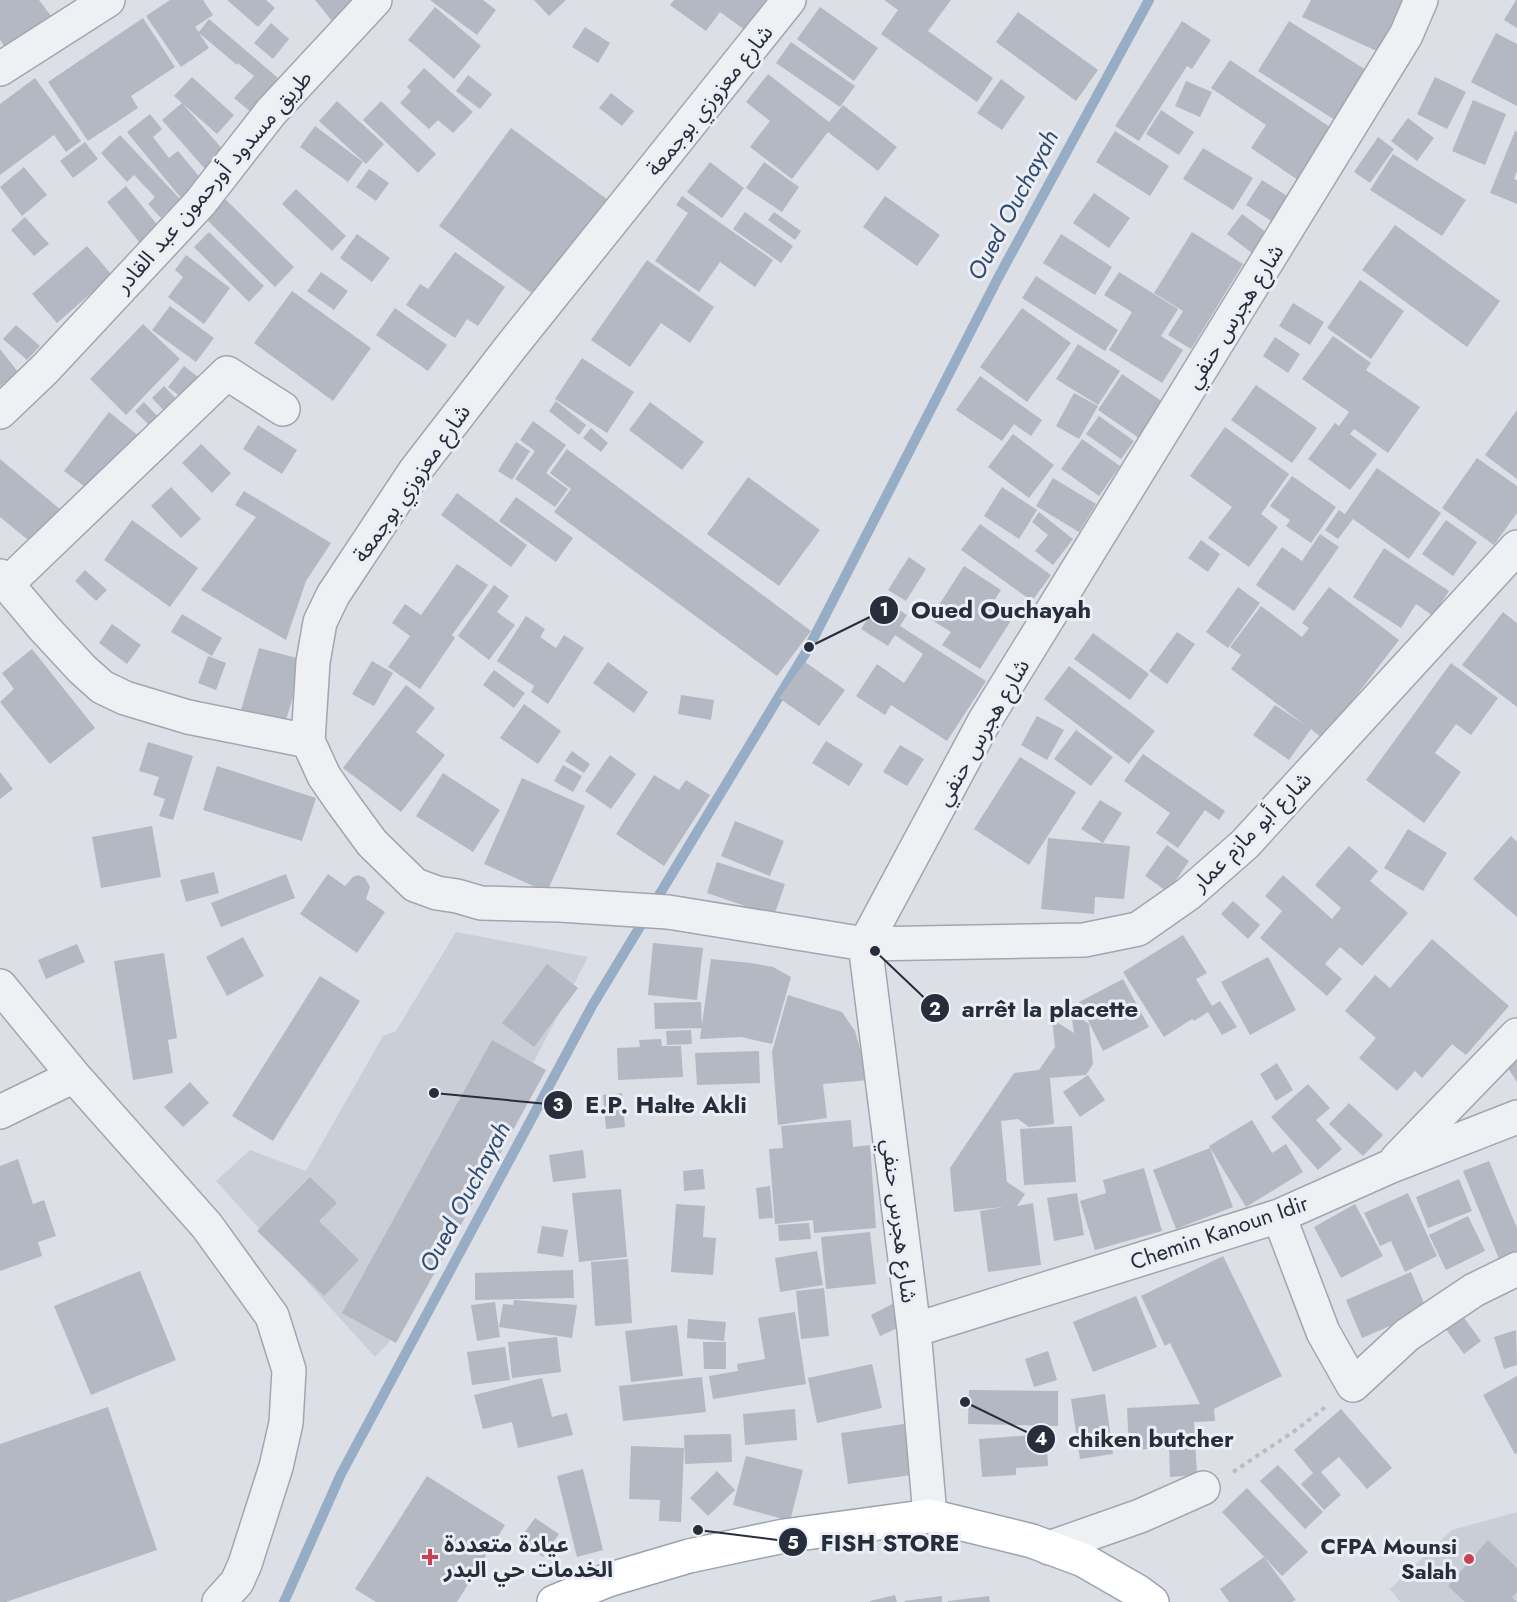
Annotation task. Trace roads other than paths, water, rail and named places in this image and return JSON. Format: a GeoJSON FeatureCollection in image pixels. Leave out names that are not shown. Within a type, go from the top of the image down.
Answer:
{"type":"FeatureCollection","features":[{"type":"Feature","properties":{"kind":"main road"},"geometry":{"type":"LineString","coordinates":[[554,1602],[608,1580],[689,1556],[784,1536],[930,1516],[1032,1541],[1083,1560],[1152,1602]]}},
{"type":"Feature","properties":{"kind":"street"},"geometry":{"type":"LineString","coordinates":[[0,69],[108,0]]}},
{"type":"Feature","properties":{"kind":"street","name":"طريق مسدود أورحمون عبد القادر"},"geometry":{"type":"LineString","coordinates":[[0,412],[45,369],[200,203],[271,112],[375,0]]}},
{"type":"Feature","properties":{"kind":"street","name":"شارع معزوزي بوجمعة"},"geometry":{"type":"LineString","coordinates":[[668,912],[560,905],[481,903],[437,893],[415,885],[372,843],[324,776],[308,741],[312,662],[320,622],[333,596],[415,471],[789,0]]}},
{"type":"Feature","properties":{"kind":"street","name":"شارع هجرس حنفي"},"geometry":{"type":"LineString","coordinates":[[930,1516],[914,1330],[865,944],[984,722],[1407,35],[1421,0]]}},
{"type":"Feature","properties":{"kind":"street"},"geometry":{"type":"LineString","coordinates":[[283,409],[227,373],[3,580],[59,645],[102,687],[125,698],[188,717],[308,741]]}},
{"type":"Feature","properties":{"kind":"street","name":"شارع أبو مازم عمار"},"geometry":{"type":"LineString","coordinates":[[668,912],[865,944],[1084,940],[1138,929],[1188,894],[1245,844],[1517,547]]}},
{"type":"Feature","properties":{"kind":"street"},"geometry":{"type":"LineString","coordinates":[[0,986],[74,1076],[207,1226],[272,1316],[289,1370],[286,1423],[276,1467],[237,1582],[219,1602]]}},
{"type":"Feature","properties":{"kind":"street"},"geometry":{"type":"LineString","coordinates":[[1389,1167],[1517,1035]]}},
{"type":"Feature","properties":{"kind":"street"},"geometry":{"type":"LineString","coordinates":[[0,1112],[74,1076]]}},
{"type":"Feature","properties":{"kind":"street","name":"Chemin Kanoun Idir"},"geometry":{"type":"LineString","coordinates":[[914,1330],[1279,1216],[1389,1167],[1517,1117]]}},
{"type":"Feature","properties":{"kind":"street"},"geometry":{"type":"LineString","coordinates":[[1279,1216],[1323,1332],[1353,1385],[1407,1335],[1474,1290],[1517,1269]]}},
{"type":"Feature","properties":{"kind":"street"},"geometry":{"type":"LineString","coordinates":[[1049,1548],[1140,1516],[1203,1488]]}},
{"type":"Feature","properties":{"kind":"waterway","name":"Oued Ouchayah"},"geometry":{"type":"LineString","coordinates":[[284,1602],[341,1474],[592,1006],[809,647],[998,278],[1149,0]]}},
{"type":"Feature","properties":{"kind":"place","name":"Oued Ouchayah"},"geometry":{"type":"Point","coordinates":[809,647]}},
{"type":"Feature","properties":{"kind":"place","name":"arrêt la placette"},"geometry":{"type":"Point","coordinates":[875,951]}},
{"type":"Feature","properties":{"kind":"place","name":"E.P. Halte Akli"},"geometry":{"type":"Point","coordinates":[434,1093]}},
{"type":"Feature","properties":{"kind":"place","name":"chiken butcher"},"geometry":{"type":"Point","coordinates":[965,1402]}},
{"type":"Feature","properties":{"kind":"place","name":"FISH STORE"},"geometry":{"type":"Point","coordinates":[698,1530]}},
{"type":"Feature","properties":{"kind":"place","name":"عيادة متعددة الخدمات حي البدر"},"geometry":{"type":"Point","coordinates":[430,1557]}},
{"type":"Feature","properties":{"kind":"place","name":"CFPA Mounsi Salah"},"geometry":{"type":"Point","coordinates":[1469,1559]}}]}
